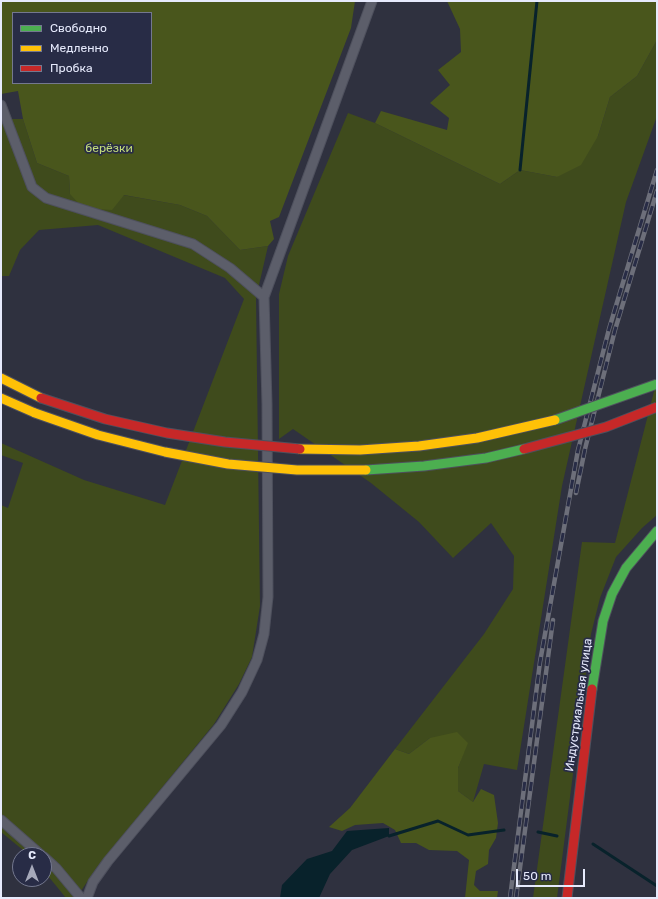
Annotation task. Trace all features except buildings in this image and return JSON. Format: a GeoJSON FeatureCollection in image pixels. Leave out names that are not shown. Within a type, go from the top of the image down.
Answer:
{"type":"FeatureCollection","features":[{"type":"Feature","properties":{"kind":"main road"},"geometry":{"type":"LineString","coordinates":[[1,378],[41,398],[105,419],[167,433],[225,442],[294,449],[360,450],[419,446],[477,438],[543,424],[604,404],[657,384]]}},
{"type":"Feature","properties":{"kind":"main road"},"geometry":{"type":"LineString","coordinates":[[1,398],[35,413],[98,435],[165,452],[221,462],[297,470],[361,470],[424,466],[486,458],[550,443],[606,427],[657,407]]}},
{"type":"Feature","properties":{"kind":"main road","name":"Индустриальная улица"},"geometry":{"type":"LineString","coordinates":[[567,898],[596,658],[603,621],[612,594],[626,568],[646,542],[657,531]]}},
{"type":"Feature","properties":{"kind":"street"},"geometry":{"type":"LineString","coordinates":[[87,898],[93,882],[108,861],[221,725],[242,692],[257,660],[264,634],[268,582],[264,297],[372,1]]}},
{"type":"Feature","properties":{"kind":"street"},"geometry":{"type":"LineString","coordinates":[[1,105],[32,187],[46,198],[193,244],[230,268],[264,297]]}},
{"type":"Feature","properties":{"kind":"street"},"geometry":{"type":"LineString","coordinates":[[1,820],[32,847]]}},
{"type":"Feature","properties":{"kind":"street"},"geometry":{"type":"LineString","coordinates":[[52,864],[81,898]]}},
{"type":"Feature","properties":{"kind":"green space","name":"берёзки"},"geometry":{"type":"Polygon","coordinates":[[[1,1],[355,1],[351,28],[279,217],[270,221],[274,239],[268,246],[240,250],[207,216],[180,205],[124,195],[112,210],[83,208],[70,194],[69,176],[37,163],[23,119],[18,91],[1,94],[1,1]]]}},
{"type":"Feature","properties":{"kind":"green space"},"geometry":{"type":"Polygon","coordinates":[[[447,1],[657,1],[657,40],[637,76],[610,97],[598,136],[581,165],[557,177],[520,170],[500,184],[375,123],[381,111],[447,130],[449,118],[430,103],[450,85],[438,70],[461,52],[460,29],[447,1]]]}},
{"type":"Feature","properties":{"kind":"green space"},"geometry":{"type":"Polygon","coordinates":[[[657,40],[657,116],[626,202],[562,486],[517,770],[484,764],[473,802],[458,791],[458,768],[467,743],[430,738],[409,754],[395,749],[484,634],[513,589],[514,556],[491,523],[453,558],[419,522],[371,483],[293,429],[279,439],[279,294],[288,256],[348,113],[375,123],[500,184],[520,170],[557,177],[598,136],[610,97],[637,76],[657,40]]]}},
{"type":"Feature","properties":{"kind":"green space"},"geometry":{"type":"Polygon","coordinates":[[[23,119],[37,163],[69,176],[70,194],[123,195],[180,205],[207,216],[240,250],[268,246],[256,298],[260,606],[252,657],[239,684],[214,724],[97,867],[81,891],[82,898],[66,898],[52,881],[52,847],[19,847],[1,832],[1,505],[8,508],[23,463],[1,455],[1,443],[84,480],[165,505],[244,299],[225,278],[98,225],[39,230],[20,250],[9,276],[1,276],[1,120],[23,119]]]}},
{"type":"Feature","properties":{"kind":"green space"},"geometry":{"type":"Polygon","coordinates":[[[657,380],[657,515],[642,528],[616,557],[600,598],[591,634],[557,898],[533,898],[582,542],[615,543],[657,380]]]}},
{"type":"Feature","properties":{"kind":"green space"},"geometry":{"type":"Polygon","coordinates":[[[457,732],[468,743],[458,768],[458,791],[473,802],[481,789],[494,795],[498,823],[496,838],[489,850],[488,864],[476,871],[474,885],[480,891],[498,891],[497,898],[465,898],[469,860],[457,851],[429,850],[416,843],[401,843],[395,830],[383,823],[355,825],[342,831],[329,827],[350,808],[395,749],[409,754],[430,738],[457,732]]]}},
{"type":"Feature","properties":{"kind":"water"},"geometry":{"type":"Polygon","coordinates":[[[389,828],[389,836],[352,850],[330,874],[319,898],[280,898],[282,885],[307,859],[332,851],[347,831],[389,828]]]}},
{"type":"Feature","properties":{"kind":"waterway"},"geometry":{"type":"LineString","coordinates":[[520,170],[537,1]]}},
{"type":"Feature","properties":{"kind":"waterway"},"geometry":{"type":"LineString","coordinates":[[389,836],[438,821],[468,835],[504,830]]}},
{"type":"Feature","properties":{"kind":"waterway"},"geometry":{"type":"LineString","coordinates":[[538,832],[557,836]]}},
{"type":"Feature","properties":{"kind":"waterway"},"geometry":{"type":"LineString","coordinates":[[593,844],[657,886]]}},
{"type":"Feature","properties":{"kind":"railway"},"geometry":{"type":"LineString","coordinates":[[510,898],[540,662],[578,450],[609,329],[657,170]]}},
{"type":"Feature","properties":{"kind":"railway"},"geometry":{"type":"LineString","coordinates":[[576,493],[585,449],[615,330],[657,191]]}},
{"type":"Feature","properties":{"kind":"railway"},"geometry":{"type":"LineString","coordinates":[[516,898],[553,620]]}},
{"type":"Feature","properties":{"kind":"traffic: fast"},"geometry":{"type":"LineString","coordinates":[[555,420],[657,384]]}},
{"type":"Feature","properties":{"kind":"traffic: fast"},"geometry":{"type":"LineString","coordinates":[[366,470],[424,466],[486,458],[524,449]]}},
{"type":"Feature","properties":{"kind":"traffic: fast"},"geometry":{"type":"LineString","coordinates":[[592,689],[603,621],[612,594],[626,568],[657,531]]}},
{"type":"Feature","properties":{"kind":"traffic: slow"},"geometry":{"type":"LineString","coordinates":[[1,378],[41,398]]}},
{"type":"Feature","properties":{"kind":"traffic: slow"},"geometry":{"type":"LineString","coordinates":[[1,398],[35,413]]}},
{"type":"Feature","properties":{"kind":"traffic: slow"},"geometry":{"type":"LineString","coordinates":[[35,413],[98,435],[165,452],[228,464],[297,470],[366,470]]}},
{"type":"Feature","properties":{"kind":"traffic: slow"},"geometry":{"type":"LineString","coordinates":[[300,449],[360,450],[419,446],[477,438],[555,420]]}},
{"type":"Feature","properties":{"kind":"traffic: jam"},"geometry":{"type":"LineString","coordinates":[[41,398],[105,419],[167,433],[225,442],[300,449]]}},
{"type":"Feature","properties":{"kind":"traffic: jam"},"geometry":{"type":"LineString","coordinates":[[524,449],[606,427],[657,407]]}},
{"type":"Feature","properties":{"kind":"traffic: jam"},"geometry":{"type":"LineString","coordinates":[[567,898],[592,689]]}}]}
